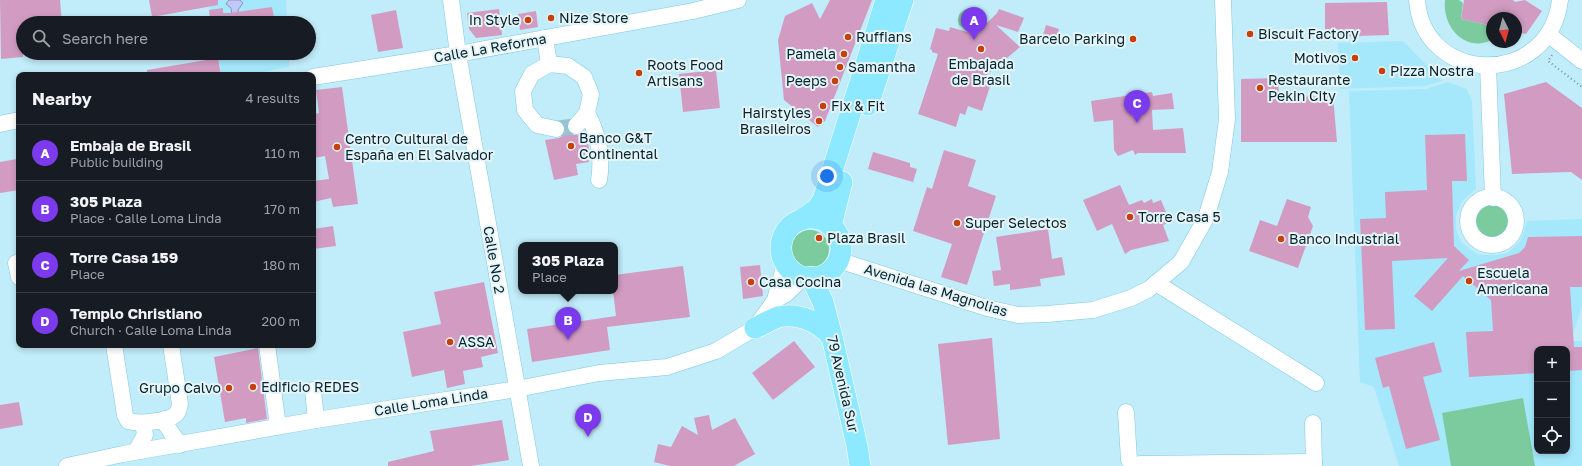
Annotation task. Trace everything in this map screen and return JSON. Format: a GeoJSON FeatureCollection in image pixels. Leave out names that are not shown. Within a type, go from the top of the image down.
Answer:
{"type":"FeatureCollection","features":[{"type":"Feature","properties":{"kind":"main road"},"geometry":{"type":"LineString","coordinates":[[800,220],[816,218],[824,221],[837,232],[841,250],[835,264],[823,275],[807,277],[791,270],[785,264],[781,250],[782,238],[786,230],[793,224],[818,209],[823,200],[886,0]]}},
{"type":"Feature","properties":{"kind":"main road"},"geometry":{"type":"LineString","coordinates":[[831,226],[839,193],[903,0]]}},
{"type":"Feature","properties":{"kind":"main road","name":"79 Avenida Sur"},"geometry":{"type":"LineString","coordinates":[[823,302],[835,264]]}},
{"type":"Feature","properties":{"kind":"main road","name":"79 Avenida Sur"},"geometry":{"type":"LineString","coordinates":[[807,277],[823,302],[857,446],[860,466]]}},
{"type":"Feature","properties":{"kind":"main road"},"geometry":{"type":"LineString","coordinates":[[755,328],[778,317],[800,317],[825,329],[832,337]]}},
{"type":"Feature","properties":{"kind":"street","name":"Calle No 2"},"geometry":{"type":"LineString","coordinates":[[451,0],[458,54],[531,466]]}},
{"type":"Feature","properties":{"kind":"street","name":"Calle La Reforma"},"geometry":{"type":"LineString","coordinates":[[316,77],[458,54],[693,11],[738,0]]}},
{"type":"Feature","properties":{"kind":"street","name":"Avenida las Magnolias"},"geometry":{"type":"LineString","coordinates":[[835,264],[988,308],[1018,315],[1093,310],[1131,298],[1149,289],[1181,262],[1206,218],[1220,172],[1227,119],[1223,0]]}},
{"type":"Feature","properties":{"kind":"street"},"geometry":{"type":"LineString","coordinates":[[1417,0],[1422,21],[1428,33],[1437,44],[1448,54],[1460,60],[1474,65],[1488,66],[1506,64],[1522,58],[1537,48],[1548,34],[1556,18],[1560,0]]}},
{"type":"Feature","properties":{"kind":"street"},"geometry":{"type":"LineString","coordinates":[[1548,34],[1582,60]]}},
{"type":"Feature","properties":{"kind":"street"},"geometry":{"type":"LineString","coordinates":[[544,38],[549,64]]}},
{"type":"Feature","properties":{"kind":"street"},"geometry":{"type":"LineString","coordinates":[[556,129],[537,125],[525,110],[523,91],[532,74],[549,64],[568,66],[584,77],[591,94],[587,113],[576,126]]}},
{"type":"Feature","properties":{"kind":"street"},"geometry":{"type":"LineString","coordinates":[[1488,66],[1493,198]]}},
{"type":"Feature","properties":{"kind":"street"},"geometry":{"type":"LineString","coordinates":[[587,113],[597,133],[600,164],[599,180]]}},
{"type":"Feature","properties":{"kind":"street"},"geometry":{"type":"LineString","coordinates":[[0,124],[16,121]]}},
{"type":"Feature","properties":{"kind":"street","name":"Calle Loma Linda"},"geometry":{"type":"LineString","coordinates":[[66,466],[124,457],[278,426],[517,389],[599,373],[667,367],[716,350],[755,328],[775,300],[785,264]]}},
{"type":"Feature","properties":{"kind":"street","name":"Calle Loma Linda"},"geometry":{"type":"LineString","coordinates":[[775,300],[786,294],[807,277]]}},
{"type":"Feature","properties":{"kind":"street"},"geometry":{"type":"LineString","coordinates":[[1156,283],[1316,383]]}},
{"type":"Feature","properties":{"kind":"street"},"geometry":{"type":"LineString","coordinates":[[114,348],[125,415],[128,421],[134,423],[165,419],[173,417],[178,412],[180,404],[171,348]]}},
{"type":"Feature","properties":{"kind":"street"},"geometry":{"type":"LineString","coordinates":[[267,348],[278,426]]}},
{"type":"Feature","properties":{"kind":"street"},"geometry":{"type":"LineString","coordinates":[[313,390],[316,420]]}},
{"type":"Feature","properties":{"kind":"street"},"geometry":{"type":"LineString","coordinates":[[1126,412],[1133,464],[1314,464],[1313,423]]}},
{"type":"Feature","properties":{"kind":"street"},"geometry":{"type":"LineString","coordinates":[[165,419],[166,425],[180,445]]}},
{"type":"Feature","properties":{"kind":"street"},"geometry":{"type":"LineString","coordinates":[[124,457],[145,435],[143,422]]}},
{"type":"Feature","properties":{"kind":"shaded area"},"geometry":{"type":"Polygon","coordinates":[[[208,0],[286,0],[287,16],[211,16],[208,0]]]}},
{"type":"Feature","properties":{"kind":"shaded area"},"geometry":{"type":"Polygon","coordinates":[[[229,0],[240,0],[243,3],[238,10],[239,16],[232,16],[231,8],[226,4],[229,0]]]}},
{"type":"Feature","properties":{"kind":"shaded area"},"geometry":{"type":"Polygon","coordinates":[[[1403,41],[1442,81],[1425,86],[1340,89],[1338,43],[1403,41]]]}},
{"type":"Feature","properties":{"kind":"shaded area"},"geometry":{"type":"Polygon","coordinates":[[[219,60],[289,60],[289,67],[263,72],[221,72],[219,60]]]}},
{"type":"Feature","properties":{"kind":"shaded area","name":"Escuela Americana"},"geometry":{"type":"Polygon","coordinates":[[[1448,82],[1467,89],[1472,102],[1476,189],[1462,201],[1456,215],[1456,229],[1461,242],[1477,254],[1497,255],[1507,253],[1519,243],[1527,221],[1582,219],[1582,306],[1571,341],[1582,341],[1582,466],[1399,466],[1374,387],[1360,382],[1349,91],[1426,89],[1448,82]]]}},
{"type":"Feature","properties":{"kind":"green space"},"geometry":{"type":"Polygon","coordinates":[[[1445,0],[1459,0],[1463,3],[1461,19],[1486,25],[1486,42],[1473,43],[1464,40],[1457,35],[1451,28],[1445,10],[1445,0]]]}},
{"type":"Feature","properties":{"kind":"green space"},"geometry":{"type":"Polygon","coordinates":[[[969,8],[976,10],[981,20],[968,31],[959,25],[958,17],[961,12],[969,8]]]}},
{"type":"Feature","properties":{"kind":"green space"},"geometry":{"type":"Polygon","coordinates":[[[1491,202],[1499,204],[1505,208],[1509,214],[1511,222],[1509,230],[1505,236],[1499,240],[1491,242],[1483,240],[1477,236],[1473,230],[1471,222],[1473,214],[1477,208],[1483,204],[1491,202]]]}},
{"type":"Feature","properties":{"kind":"green space"},"geometry":{"type":"Polygon","coordinates":[[[810,230],[823,236],[829,249],[823,262],[810,268],[797,262],[791,249],[797,236],[810,230]]]}},
{"type":"Feature","properties":{"kind":"green space"},"geometry":{"type":"Polygon","coordinates":[[[1523,398],[1535,466],[1451,466],[1442,413],[1523,398]]]}},
{"type":"Feature","properties":{"kind":"building"},"geometry":{"type":"Polygon","coordinates":[[[0,0],[60,0],[61,16],[16,16],[16,58],[1,59],[0,0]]]}},
{"type":"Feature","properties":{"kind":"building"},"geometry":{"type":"Polygon","coordinates":[[[149,0],[218,0],[218,5],[152,16],[149,0]]]}},
{"type":"Feature","properties":{"kind":"building"},"geometry":{"type":"Polygon","coordinates":[[[830,0],[872,0],[825,121],[818,127],[784,100],[778,40],[785,16],[812,3],[820,19],[830,0]]]}},
{"type":"Feature","properties":{"kind":"building"},"geometry":{"type":"Polygon","coordinates":[[[1464,0],[1513,0],[1515,2],[1525,0],[1542,11],[1526,34],[1522,33],[1522,12],[1486,12],[1486,25],[1461,19],[1464,0]]]}},
{"type":"Feature","properties":{"kind":"building"},"geometry":{"type":"Polygon","coordinates":[[[1387,2],[1389,35],[1325,37],[1325,3],[1387,2]]]}},
{"type":"Feature","properties":{"kind":"building"},"geometry":{"type":"Polygon","coordinates":[[[272,7],[274,16],[210,16],[209,10],[223,8],[223,13],[272,7]]]}},
{"type":"Feature","properties":{"kind":"building"},"geometry":{"type":"Polygon","coordinates":[[[499,9],[502,35],[476,38],[469,29],[467,13],[499,9]]]}},
{"type":"Feature","properties":{"kind":"building"},"geometry":{"type":"Polygon","coordinates":[[[999,9],[1024,18],[1018,32],[996,25],[1020,47],[983,78],[992,80],[982,111],[968,106],[965,115],[960,113],[956,127],[918,114],[938,54],[932,52],[930,49],[936,28],[949,31],[950,27],[967,32],[982,18],[987,23],[999,9]]]}},
{"type":"Feature","properties":{"kind":"building"},"geometry":{"type":"Polygon","coordinates":[[[396,10],[403,48],[378,52],[371,15],[396,10]]]}},
{"type":"Feature","properties":{"kind":"building","name":"In Style"},"geometry":{"type":"Polygon","coordinates":[[[536,11],[538,27],[520,30],[518,14],[536,11]]]}},
{"type":"Feature","properties":{"kind":"building"},"geometry":{"type":"Polygon","coordinates":[[[1046,25],[1059,29],[1055,43],[1042,39],[1046,25]]]}},
{"type":"Feature","properties":{"kind":"building"},"geometry":{"type":"Polygon","coordinates":[[[206,60],[218,60],[220,72],[147,72],[147,70],[206,60]]]}},
{"type":"Feature","properties":{"kind":"building"},"geometry":{"type":"Polygon","coordinates":[[[716,70],[720,108],[683,112],[679,74],[716,70]]]}},
{"type":"Feature","properties":{"kind":"building"},"geometry":{"type":"Polygon","coordinates":[[[1278,78],[1279,97],[1333,96],[1337,142],[1241,142],[1241,79],[1278,78]]]}},
{"type":"Feature","properties":{"kind":"building"},"geometry":{"type":"Polygon","coordinates":[[[1546,82],[1582,108],[1582,180],[1571,172],[1512,174],[1504,94],[1546,82]]]}},
{"type":"Feature","properties":{"kind":"building","name":"Centro Cultural de España en El Salvador"},"geometry":{"type":"Polygon","coordinates":[[[342,87],[358,204],[333,207],[331,198],[316,201],[316,181],[329,179],[325,156],[316,158],[316,114],[319,113],[316,90],[342,87]]]}},
{"type":"Feature","properties":{"kind":"building"},"geometry":{"type":"Polygon","coordinates":[[[1152,92],[1153,96],[1172,93],[1174,109],[1152,110],[1153,130],[1183,128],[1186,153],[1138,153],[1135,155],[1133,150],[1118,156],[1114,150],[1113,120],[1094,122],[1091,101],[1152,92]]]}},
{"type":"Feature","properties":{"kind":"building","name":"Banco G&T Continental"},"geometry":{"type":"Polygon","coordinates":[[[568,121],[567,129],[570,133],[579,135],[584,132],[585,138],[587,138],[590,154],[587,154],[589,162],[576,164],[578,175],[554,180],[545,140],[563,136],[565,131],[563,122],[568,121]]]}},
{"type":"Feature","properties":{"kind":"building"},"geometry":{"type":"Polygon","coordinates":[[[1465,134],[1467,181],[1452,181],[1454,246],[1469,260],[1459,271],[1519,253],[1525,247],[1528,237],[1582,236],[1582,287],[1570,287],[1574,347],[1582,347],[1582,370],[1570,371],[1570,346],[1534,346],[1534,373],[1469,377],[1466,332],[1493,331],[1491,300],[1463,276],[1432,311],[1414,296],[1448,258],[1392,261],[1395,329],[1365,330],[1360,219],[1386,218],[1385,192],[1427,190],[1425,135],[1465,134]]]}},
{"type":"Feature","properties":{"kind":"building"},"geometry":{"type":"Polygon","coordinates":[[[944,150],[976,160],[968,186],[996,196],[967,285],[941,277],[952,244],[913,231],[927,187],[932,189],[944,150]]]}},
{"type":"Feature","properties":{"kind":"building"},"geometry":{"type":"Polygon","coordinates":[[[873,152],[910,163],[910,167],[917,169],[913,182],[868,169],[873,152]]]}},
{"type":"Feature","properties":{"kind":"building"},"geometry":{"type":"Polygon","coordinates":[[[16,159],[16,190],[0,193],[0,162],[16,159]]]}},
{"type":"Feature","properties":{"kind":"building","name":"Torre Casa 5"},"geometry":{"type":"Polygon","coordinates":[[[1120,185],[1129,205],[1142,200],[1144,203],[1152,199],[1153,203],[1161,200],[1170,222],[1163,225],[1169,241],[1131,250],[1125,254],[1112,224],[1097,231],[1083,200],[1120,185]]]}},
{"type":"Feature","properties":{"kind":"building","name":"Banco Industrial"},"geometry":{"type":"Polygon","coordinates":[[[1287,199],[1311,207],[1308,217],[1313,226],[1298,268],[1249,251],[1260,220],[1277,226],[1287,199]]]}},
{"type":"Feature","properties":{"kind":"building"},"geometry":{"type":"Polygon","coordinates":[[[333,226],[336,246],[316,249],[316,229],[333,226]]]}},
{"type":"Feature","properties":{"kind":"building"},"geometry":{"type":"Polygon","coordinates":[[[1048,229],[1052,259],[1062,257],[1065,275],[1040,279],[1041,286],[1010,290],[1010,284],[994,286],[992,271],[1001,270],[996,237],[1048,229]]]}},
{"type":"Feature","properties":{"kind":"building","name":"Casa Cocina"},"geometry":{"type":"Polygon","coordinates":[[[760,265],[763,296],[743,299],[740,267],[760,265]]]}},
{"type":"Feature","properties":{"kind":"building"},"geometry":{"type":"Polygon","coordinates":[[[683,266],[690,317],[607,327],[610,350],[532,362],[527,329],[616,316],[613,294],[618,294],[618,275],[683,266]]]}},
{"type":"Feature","properties":{"kind":"building","name":"ASSA"},"geometry":{"type":"Polygon","coordinates":[[[484,282],[498,353],[481,357],[483,367],[463,371],[465,384],[447,388],[444,370],[412,377],[403,332],[441,324],[434,292],[484,282]]]}},
{"type":"Feature","properties":{"kind":"building"},"geometry":{"type":"Polygon","coordinates":[[[992,338],[1000,439],[948,445],[938,344],[992,338]]]}},
{"type":"Feature","properties":{"kind":"building"},"geometry":{"type":"Polygon","coordinates":[[[794,341],[815,367],[773,400],[752,373],[794,341]]]}},
{"type":"Feature","properties":{"kind":"building"},"geometry":{"type":"Polygon","coordinates":[[[1434,342],[1442,372],[1423,377],[1440,440],[1406,449],[1389,386],[1383,388],[1375,358],[1434,342]]]}},
{"type":"Feature","properties":{"kind":"building"},"geometry":{"type":"Polygon","coordinates":[[[258,348],[267,419],[246,423],[246,418],[225,422],[214,357],[258,348]]]}},
{"type":"Feature","properties":{"kind":"building"},"geometry":{"type":"Polygon","coordinates":[[[19,402],[23,425],[0,429],[0,405],[19,402]]]}},
{"type":"Feature","properties":{"kind":"building"},"geometry":{"type":"Polygon","coordinates":[[[709,415],[712,430],[735,418],[755,454],[734,466],[670,466],[654,462],[658,444],[671,447],[682,426],[698,435],[694,418],[709,415]]]}},
{"type":"Feature","properties":{"kind":"building"},"geometry":{"type":"Polygon","coordinates":[[[502,420],[509,460],[471,466],[388,466],[388,462],[434,451],[430,431],[502,420]]]}},
{"type":"Feature","properties":{"kind":"tunnel"},"geometry":{"type":"LineString","coordinates":[[556,129],[576,126]]}},
{"type":"Feature","properties":{"kind":"place","name":"Nize Store"},"geometry":{"type":"Point","coordinates":[551,18]}},
{"type":"Feature","properties":{"kind":"place","name":"In Style"},"geometry":{"type":"Point","coordinates":[528,20]}},
{"type":"Feature","properties":{"kind":"place","name":"Biscuit Factory"},"geometry":{"type":"Point","coordinates":[1250,34]}},
{"type":"Feature","properties":{"kind":"place","name":"Ruffians"},"geometry":{"type":"Point","coordinates":[848,37]}},
{"type":"Feature","properties":{"kind":"place","name":"Barcelo Parking"},"geometry":{"type":"Point","coordinates":[1133,39]}},
{"type":"Feature","properties":{"kind":"place","name":"Embaja de Brasil"},"geometry":{"type":"Point","coordinates":[974,40]}},
{"type":"Feature","properties":{"kind":"place","name":"Embajada de Brasil"},"geometry":{"type":"Point","coordinates":[981,49]}},
{"type":"Feature","properties":{"kind":"place","name":"Pamela"},"geometry":{"type":"Point","coordinates":[844,54]}},
{"type":"Feature","properties":{"kind":"place","name":"Motivos"},"geometry":{"type":"Point","coordinates":[1355,58]}},
{"type":"Feature","properties":{"kind":"place","name":"Samantha"},"geometry":{"type":"Point","coordinates":[840,67]}},
{"type":"Feature","properties":{"kind":"place","name":"Pizza Nostra"},"geometry":{"type":"Point","coordinates":[1382,71]}},
{"type":"Feature","properties":{"kind":"place","name":"Roots Food Artisans"},"geometry":{"type":"Point","coordinates":[639,73]}},
{"type":"Feature","properties":{"kind":"place","name":"Peeps"},"geometry":{"type":"Point","coordinates":[835,81]}},
{"type":"Feature","properties":{"kind":"place","name":"Restaurante Pekin City"},"geometry":{"type":"Point","coordinates":[1260,88]}},
{"type":"Feature","properties":{"kind":"place","name":"Fix & Fit"},"geometry":{"type":"Point","coordinates":[823,106]}},
{"type":"Feature","properties":{"kind":"place","name":"Hairstyles Brasileiros"},"geometry":{"type":"Point","coordinates":[819,121]}},
{"type":"Feature","properties":{"kind":"place","name":"Torre Casa 159"},"geometry":{"type":"Point","coordinates":[1137,123]}},
{"type":"Feature","properties":{"kind":"place","name":"Banco G&T Continental"},"geometry":{"type":"Point","coordinates":[571,146]}},
{"type":"Feature","properties":{"kind":"place","name":"Centro Cultural de España en El Salvador"},"geometry":{"type":"Point","coordinates":[337,147]}},
{"type":"Feature","properties":{"kind":"place","name":"Torre Casa 5"},"geometry":{"type":"Point","coordinates":[1130,217]}},
{"type":"Feature","properties":{"kind":"place","name":"Super Selectos"},"geometry":{"type":"Point","coordinates":[957,223]}},
{"type":"Feature","properties":{"kind":"place","name":"Plaza Brasil"},"geometry":{"type":"Point","coordinates":[819,238]}},
{"type":"Feature","properties":{"kind":"place","name":"Banco Industrial"},"geometry":{"type":"Point","coordinates":[1281,239]}},
{"type":"Feature","properties":{"kind":"place","name":"Escuela Americana"},"geometry":{"type":"Point","coordinates":[1469,281]}},
{"type":"Feature","properties":{"kind":"place","name":"Casa Cocina"},"geometry":{"type":"Point","coordinates":[751,282]}},
{"type":"Feature","properties":{"kind":"place","name":"305 Plaza"},"geometry":{"type":"Point","coordinates":[568,340]}},
{"type":"Feature","properties":{"kind":"place","name":"ASSA"},"geometry":{"type":"Point","coordinates":[450,342]}},
{"type":"Feature","properties":{"kind":"place","name":"Edificio REDES"},"geometry":{"type":"Point","coordinates":[253,387]}},
{"type":"Feature","properties":{"kind":"place","name":"Grupo Calvo"},"geometry":{"type":"Point","coordinates":[229,388]}},
{"type":"Feature","properties":{"kind":"place","name":"Templo Christiano"},"geometry":{"type":"Point","coordinates":[588,437]}}]}
